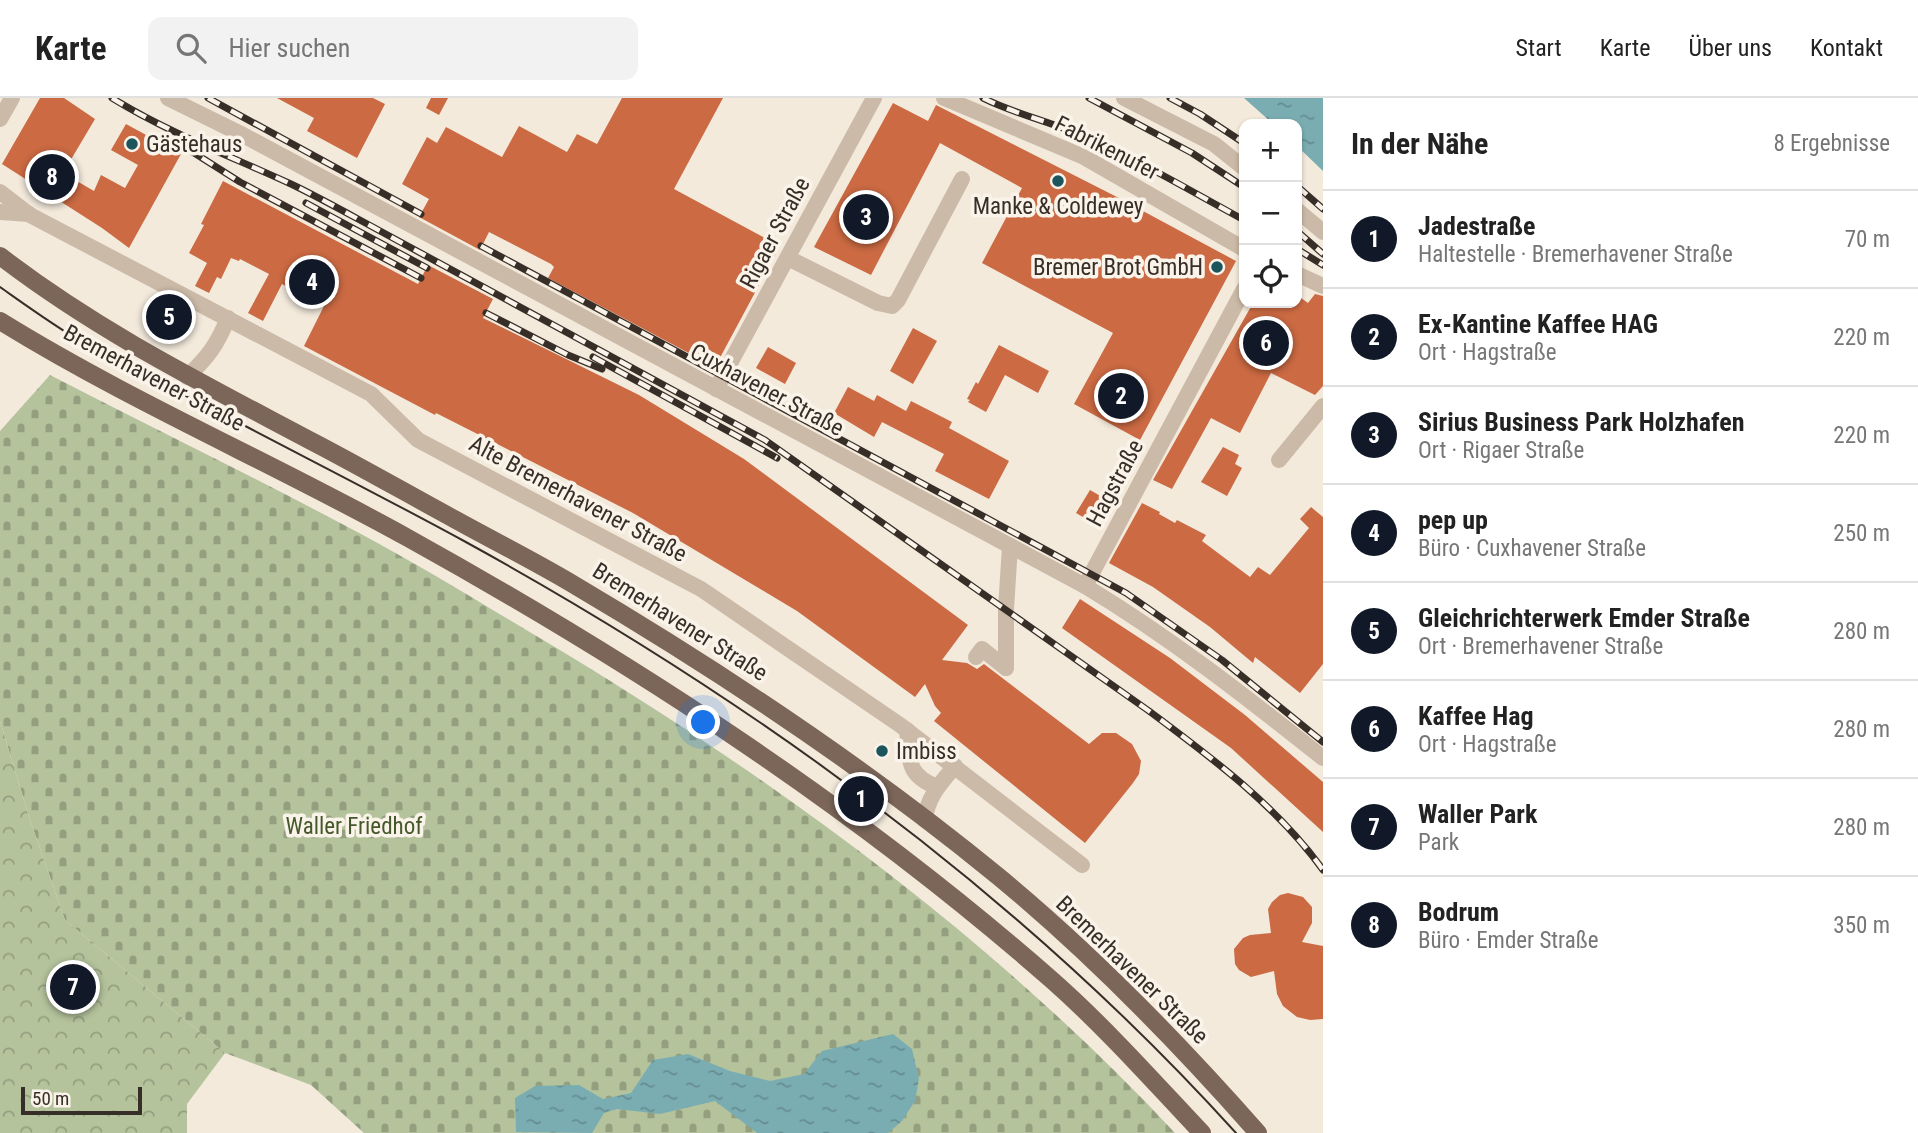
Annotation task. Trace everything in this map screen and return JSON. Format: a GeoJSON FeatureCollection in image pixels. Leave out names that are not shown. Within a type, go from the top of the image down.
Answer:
{"type":"FeatureCollection","features":[{"type":"Feature","properties":{"kind":"main road","name":"Bremerhavener Straße"},"geometry":{"type":"LineString","coordinates":[[0,256],[47,292],[187,377],[313,442],[570,582],[809,734],[999,878],[1077,946],[1170,1038],[1258,1133]]}},
{"type":"Feature","properties":{"kind":"main road","name":"Bremerhavener Straße"},"geometry":{"type":"LineString","coordinates":[[0,321],[113,386],[405,536],[557,623],[779,766],[952,896],[1055,983],[1104,1029],[1202,1133]]}},
{"type":"Feature","properties":{"kind":"street","name":"Cuxhavener Straße"},"geometry":{"type":"LineString","coordinates":[[168,98],[243,135],[1086,586],[1145,622],[1196,658],[1323,758]]}},
{"type":"Feature","properties":{"kind":"street","name":"Rigaer Straße"},"geometry":{"type":"LineString","coordinates":[[716,389],[874,98]]}},
{"type":"Feature","properties":{"kind":"street","name":"Fabrikenufer"},"geometry":{"type":"LineString","coordinates":[[944,98],[1084,158],[1239,246]]}},
{"type":"Feature","properties":{"kind":"street"},"geometry":{"type":"LineString","coordinates":[[1124,98],[1214,144],[1239,164]]}},
{"type":"Feature","properties":{"kind":"street"},"geometry":{"type":"LineString","coordinates":[[788,258],[878,303],[892,306],[898,300],[962,179]]}},
{"type":"Feature","properties":{"kind":"street","name":"Alte Bremerhavener Straße"},"geometry":{"type":"LineString","coordinates":[[0,192],[30,215],[372,394],[418,440],[701,589],[907,730],[1082,865]]}},
{"type":"Feature","properties":{"kind":"street","name":"Alte Bremerhavener Straße"},"geometry":{"type":"LineString","coordinates":[[0,212],[30,215]]}},
{"type":"Feature","properties":{"kind":"street"},"geometry":{"type":"LineString","coordinates":[[1302,214],[1323,232]]}},
{"type":"Feature","properties":{"kind":"street"},"geometry":{"type":"LineString","coordinates":[[1302,276],[1323,286]]}},
{"type":"Feature","properties":{"kind":"street","name":"Hagstraße"},"geometry":{"type":"LineString","coordinates":[[1086,586],[1239,298]]}},
{"type":"Feature","properties":{"kind":"street"},"geometry":{"type":"LineString","coordinates":[[187,377],[211,354],[228,318]]}},
{"type":"Feature","properties":{"kind":"street"},"geometry":{"type":"LineString","coordinates":[[1279,460],[1323,406]]}},
{"type":"Feature","properties":{"kind":"street"},"geometry":{"type":"LineString","coordinates":[[976,656],[982,649],[1006,668],[1010,546]]}},
{"type":"Feature","properties":{"kind":"street"},"geometry":{"type":"LineString","coordinates":[[907,730],[911,770],[921,781],[937,787]]}},
{"type":"Feature","properties":{"kind":"street"},"geometry":{"type":"LineString","coordinates":[[925,820],[926,806],[937,787],[955,766]]}},
{"type":"Feature","properties":{"kind":"green space","name":"Waller Friedhof"},"geometry":{"type":"Polygon","coordinates":[[[50,375],[383,546],[533,634],[706,742],[790,800],[951,924],[1029,990],[1175,1133],[364,1133],[311,1085],[225,1053],[65,920],[30,820],[0,721],[0,431],[50,375]]]}},
{"type":"Feature","properties":{"kind":"green space"},"geometry":{"type":"Polygon","coordinates":[[[0,721],[30,820],[65,920],[225,1053],[187,1104],[187,1133],[0,1133],[0,721]]]}},
{"type":"Feature","properties":{"kind":"water"},"geometry":{"type":"Polygon","coordinates":[[[1244,98],[1323,98],[1323,171],[1302,151],[1302,119],[1267,119],[1244,98]]]}},
{"type":"Feature","properties":{"kind":"water"},"geometry":{"type":"Polygon","coordinates":[[[893,1034],[912,1049],[919,1079],[915,1101],[902,1121],[888,1133],[757,1133],[715,1101],[660,1114],[617,1109],[604,1113],[592,1133],[516,1132],[515,1098],[535,1086],[579,1085],[603,1099],[631,1093],[653,1060],[688,1054],[730,1071],[770,1081],[804,1074],[822,1051],[893,1034]]]}},
{"type":"Feature","properties":{"kind":"building"},"geometry":{"type":"Polygon","coordinates":[[[40,98],[64,98],[95,119],[63,173],[94,191],[101,175],[125,188],[138,165],[111,150],[126,124],[181,154],[129,248],[2,164],[40,98]]]}},
{"type":"Feature","properties":{"kind":"building"},"geometry":{"type":"Polygon","coordinates":[[[277,98],[373,98],[385,104],[357,158],[307,131],[314,118],[277,98]]]}},
{"type":"Feature","properties":{"kind":"building"},"geometry":{"type":"Polygon","coordinates":[[[431,98],[448,98],[439,115],[426,108],[431,98]]]}},
{"type":"Feature","properties":{"kind":"building"},"geometry":{"type":"Polygon","coordinates":[[[622,98],[723,98],[674,189],[780,246],[715,367],[548,278],[554,267],[551,264],[489,232],[480,250],[419,217],[429,199],[402,184],[427,137],[437,143],[446,127],[502,157],[519,126],[567,152],[577,134],[597,144],[622,98]]]}},
{"type":"Feature","properties":{"kind":"building"},"geometry":{"type":"Polygon","coordinates":[[[893,103],[928,121],[936,105],[1236,261],[1140,440],[1074,404],[1113,333],[982,263],[1022,188],[940,143],[871,275],[814,247],[893,103]]]}},
{"type":"Feature","properties":{"kind":"building"},"geometry":{"type":"Polygon","coordinates":[[[223,181],[418,284],[428,265],[493,299],[483,318],[639,395],[744,459],[968,625],[942,660],[967,663],[977,669],[984,664],[1089,744],[1102,733],[1116,733],[1132,744],[1141,761],[1139,774],[1085,843],[934,721],[941,713],[925,684],[915,697],[797,611],[633,513],[436,413],[435,415],[304,346],[324,306],[282,284],[263,321],[248,313],[269,274],[240,259],[231,258],[221,279],[217,277],[209,293],[195,286],[207,263],[189,253],[223,181]]]}},
{"type":"Feature","properties":{"kind":"building"},"geometry":{"type":"Polygon","coordinates":[[[1315,294],[1323,296],[1323,386],[1315,395],[1271,373],[1240,433],[1211,418],[1172,489],[1153,480],[1250,308],[1302,308],[1302,299],[1308,303],[1315,294]]]}},
{"type":"Feature","properties":{"kind":"building"},"geometry":{"type":"Polygon","coordinates":[[[156,303],[190,319],[183,332],[149,316],[156,303]]]}},
{"type":"Feature","properties":{"kind":"building"},"geometry":{"type":"Polygon","coordinates":[[[913,328],[937,341],[913,384],[890,371],[913,328]]]}},
{"type":"Feature","properties":{"kind":"building"},"geometry":{"type":"Polygon","coordinates":[[[999,345],[1049,371],[1038,393],[1005,375],[986,412],[967,399],[999,345]]]}},
{"type":"Feature","properties":{"kind":"building"},"geometry":{"type":"Polygon","coordinates":[[[768,347],[796,363],[785,384],[756,368],[768,347]]]}},
{"type":"Feature","properties":{"kind":"building"},"geometry":{"type":"Polygon","coordinates":[[[848,387],[874,401],[877,395],[906,411],[911,401],[952,422],[949,428],[1009,461],[989,499],[935,471],[944,454],[882,422],[874,437],[834,413],[848,387]]]}},
{"type":"Feature","properties":{"kind":"building"},"geometry":{"type":"Polygon","coordinates":[[[1223,447],[1239,455],[1235,464],[1242,468],[1227,496],[1201,482],[1223,447]]]}},
{"type":"Feature","properties":{"kind":"building"},"geometry":{"type":"Polygon","coordinates":[[[1090,490],[1111,502],[1097,525],[1076,513],[1090,490]]]}},
{"type":"Feature","properties":{"kind":"building"},"geometry":{"type":"Polygon","coordinates":[[[1142,503],[1175,523],[1177,520],[1206,535],[1202,541],[1250,577],[1258,567],[1270,575],[1309,528],[1300,519],[1311,507],[1323,517],[1323,664],[1300,693],[1255,657],[1253,663],[1210,627],[1153,587],[1109,563],[1142,503]]]}},
{"type":"Feature","properties":{"kind":"building"},"geometry":{"type":"Polygon","coordinates":[[[1080,599],[1170,658],[1245,715],[1323,782],[1323,832],[1231,748],[1062,628],[1080,599]]]}},
{"type":"Feature","properties":{"kind":"building"},"geometry":{"type":"Polygon","coordinates":[[[1288,893],[1303,897],[1312,907],[1312,923],[1302,942],[1323,946],[1323,1019],[1297,1017],[1283,1006],[1277,994],[1274,971],[1251,977],[1239,970],[1235,964],[1234,949],[1243,938],[1271,933],[1268,909],[1280,895],[1288,893]]]}},
{"type":"Feature","properties":{"kind":"tram line"},"geometry":{"type":"LineString","coordinates":[[0,287],[100,352],[464,541],[570,602],[776,733],[875,805],[971,881],[1063,960],[1152,1045],[1236,1133]]}},
{"type":"Feature","properties":{"kind":"railway"},"geometry":{"type":"LineString","coordinates":[[112,98],[178,133],[325,201],[765,440],[1196,747],[1264,804],[1323,870]]}},
{"type":"Feature","properties":{"kind":"railway"},"geometry":{"type":"LineString","coordinates":[[208,98],[421,214]]}},
{"type":"Feature","properties":{"kind":"railway"},"geometry":{"type":"LineString","coordinates":[[983,98],[1113,150],[1239,217]]}},
{"type":"Feature","properties":{"kind":"railway"},"geometry":{"type":"LineString","coordinates":[[1089,98],[1192,153],[1239,184]]}},
{"type":"Feature","properties":{"kind":"railway"},"geometry":{"type":"LineString","coordinates":[[1170,98],[1239,140]]}},
{"type":"Feature","properties":{"kind":"railway"},"geometry":{"type":"LineString","coordinates":[[180,144],[240,182],[421,278]]}},
{"type":"Feature","properties":{"kind":"railway"},"geometry":{"type":"LineString","coordinates":[[1302,190],[1323,209]]}},
{"type":"Feature","properties":{"kind":"railway"},"geometry":{"type":"LineString","coordinates":[[306,203],[427,268]]}},
{"type":"Feature","properties":{"kind":"railway"},"geometry":{"type":"LineString","coordinates":[[1302,235],[1323,254]]}},
{"type":"Feature","properties":{"kind":"railway"},"geometry":{"type":"LineString","coordinates":[[481,246],[1126,593],[1222,660],[1323,742]]}},
{"type":"Feature","properties":{"kind":"railway"},"geometry":{"type":"LineString","coordinates":[[1302,252],[1323,265]]}},
{"type":"Feature","properties":{"kind":"railway"},"geometry":{"type":"LineString","coordinates":[[486,313],[568,355],[602,369]]}},
{"type":"Feature","properties":{"kind":"railway"},"geometry":{"type":"LineString","coordinates":[[593,357],[777,458]]}},
{"type":"Feature","properties":{"kind":"place","name":"Gästehaus"},"geometry":{"type":"Point","coordinates":[132,144]}},
{"type":"Feature","properties":{"kind":"place","name":"Bodrum"},"geometry":{"type":"Point","coordinates":[52,177]}},
{"type":"Feature","properties":{"kind":"place","name":"Manke & Coldewey"},"geometry":{"type":"Point","coordinates":[1058,181]}},
{"type":"Feature","properties":{"kind":"place","name":"Sirius Business Park Holzhafen"},"geometry":{"type":"Point","coordinates":[866,217]}},
{"type":"Feature","properties":{"kind":"place","name":"Bremer Brot GmbH"},"geometry":{"type":"Point","coordinates":[1217,267]}},
{"type":"Feature","properties":{"kind":"place","name":"pep up"},"geometry":{"type":"Point","coordinates":[312,282]}},
{"type":"Feature","properties":{"kind":"place","name":"Gleichrichterwerk Emder Straße"},"geometry":{"type":"Point","coordinates":[169,317]}},
{"type":"Feature","properties":{"kind":"place","name":"Kaffee Hag"},"geometry":{"type":"Point","coordinates":[1266,343]}},
{"type":"Feature","properties":{"kind":"place","name":"Ex-Kantine Kaffee HAG"},"geometry":{"type":"Point","coordinates":[1121,396]}},
{"type":"Feature","properties":{"kind":"place","name":"Imbiss"},"geometry":{"type":"Point","coordinates":[882,751]}},
{"type":"Feature","properties":{"kind":"place","name":"Jadestraße"},"geometry":{"type":"Point","coordinates":[861,799]}},
{"type":"Feature","properties":{"kind":"place","name":"Waller Park"},"geometry":{"type":"Point","coordinates":[73,987]}}]}
